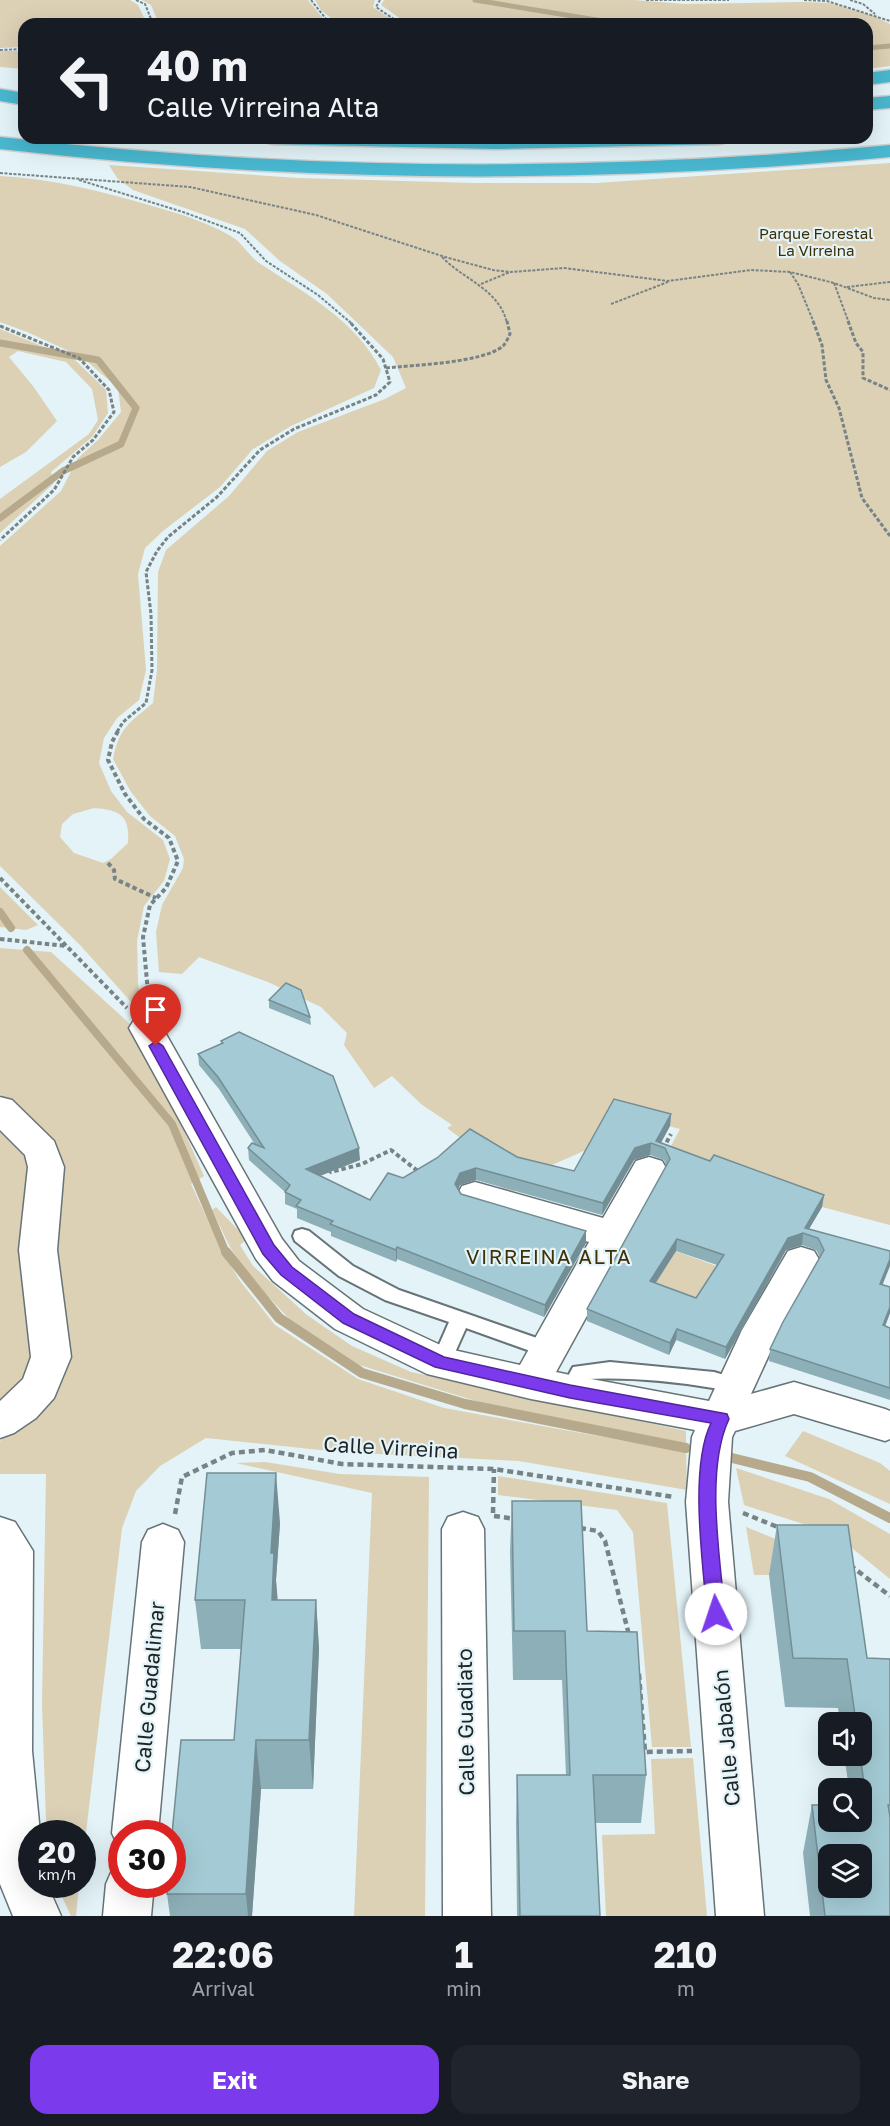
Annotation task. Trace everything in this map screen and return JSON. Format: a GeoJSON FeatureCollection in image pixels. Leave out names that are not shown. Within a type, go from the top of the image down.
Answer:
{"type":"FeatureCollection","features":[{"type":"Feature","properties":{"kind":"highway"},"geometry":{"type":"LineString","coordinates":[[873,78],[890,76]]}},
{"type":"Feature","properties":{"kind":"highway"},"geometry":{"type":"LineString","coordinates":[[0,97],[18,107]]}},
{"type":"Feature","properties":{"kind":"highway"},"geometry":{"type":"LineString","coordinates":[[873,103],[890,102]]}},
{"type":"Feature","properties":{"kind":"highway"},"geometry":{"type":"LineString","coordinates":[[0,138],[18,140]]}},
{"type":"Feature","properties":{"kind":"highway"},"geometry":{"type":"LineString","coordinates":[[0,143],[136,158],[435,171],[569,171],[708,165],[890,151]]}},
{"type":"Feature","properties":{"kind":"highway"},"geometry":{"type":"LineString","coordinates":[[59,144],[255,164]]}},
{"type":"Feature","properties":{"kind":"street"},"geometry":{"type":"LineString","coordinates":[[146,1028],[269,1250],[286,1271],[349,1318],[441,1363],[570,1391],[729,1403],[794,1398],[888,1427]]}},
{"type":"Feature","properties":{"kind":"street"},"geometry":{"type":"LineString","coordinates":[[0,1109],[41,1150],[46,1167],[38,1250],[51,1357],[40,1387],[22,1407],[0,1422]]}},
{"type":"Feature","properties":{"kind":"street"},"geometry":{"type":"LineString","coordinates":[[531,1383],[547,1349],[649,1170]]}},
{"type":"Feature","properties":{"kind":"street"},"geometry":{"type":"LineString","coordinates":[[475,1195],[613,1235]]}},
{"type":"Feature","properties":{"kind":"street","name":"Calle Jabalón"},"geometry":{"type":"LineString","coordinates":[[740,1916],[689,1499],[712,1437],[761,1330],[801,1261]]}},
{"type":"Feature","properties":{"kind":"street","name":"Calle Guadiato"},"geometry":{"type":"LineString","coordinates":[[467,1916],[478,1522]]}},
{"type":"Feature","properties":{"kind":"street"},"geometry":{"type":"LineString","coordinates":[[0,1534],[12,1551],[9,1751],[20,1875],[37,1916]]}},
{"type":"Feature","properties":{"kind":"street","name":"Calle Guadalimar"},"geometry":{"type":"LineString","coordinates":[[136,1820],[163,1542]]}},
{"type":"Feature","properties":{"kind":"street"},"geometry":{"type":"LineString","coordinates":[[127,1916],[129,1898]]}},
{"type":"Feature","properties":{"kind":"lane"},"geometry":{"type":"LineString","coordinates":[[302,1236],[346,1271],[392,1295],[547,1349]]}},
{"type":"Feature","properties":{"kind":"lane"},"geometry":{"type":"LineString","coordinates":[[441,1363],[459,1319]]}},
{"type":"Feature","properties":{"kind":"path"},"geometry":{"type":"LineString","coordinates":[[136,0],[145,4],[151,18]]}},
{"type":"Feature","properties":{"kind":"path"},"geometry":{"type":"LineString","coordinates":[[311,0],[325,18]]}},
{"type":"Feature","properties":{"kind":"path"},"geometry":{"type":"LineString","coordinates":[[380,0],[376,7],[392,18]]}},
{"type":"Feature","properties":{"kind":"path"},"geometry":{"type":"LineString","coordinates":[[646,0],[729,0]]}},
{"type":"Feature","properties":{"kind":"path"},"geometry":{"type":"LineString","coordinates":[[804,0],[827,1],[890,21]]}},
{"type":"Feature","properties":{"kind":"path"},"geometry":{"type":"LineString","coordinates":[[850,0],[863,4],[877,16]]}},
{"type":"Feature","properties":{"kind":"path"},"geometry":{"type":"LineString","coordinates":[[0,50],[18,49]]}},
{"type":"Feature","properties":{"kind":"path"},"geometry":{"type":"LineString","coordinates":[[0,173],[79,180],[145,182],[221,194],[316,215],[493,270],[511,272],[564,268],[668,281]]}},
{"type":"Feature","properties":{"kind":"path"},"geometry":{"type":"LineString","coordinates":[[99,181],[102,174]]}},
{"type":"Feature","properties":{"kind":"path"},"geometry":{"type":"LineString","coordinates":[[79,180],[183,212],[240,233],[266,261],[318,295],[355,326],[383,359],[390,382],[376,395],[294,429],[260,450],[217,497],[168,537],[156,551],[146,572],[151,614],[152,670],[146,703],[123,722],[112,742],[108,760],[125,794],[144,819],[169,838],[178,861],[172,876],[150,905],[143,937],[150,1010],[146,1028]]}},
{"type":"Feature","properties":{"kind":"path"},"geometry":{"type":"LineString","coordinates":[[386,368],[469,358],[502,347],[510,334],[508,321],[491,293],[481,284],[448,265],[442,256]]}},
{"type":"Feature","properties":{"kind":"path"},"geometry":{"type":"LineString","coordinates":[[611,304],[668,281],[751,270],[790,272],[834,283],[874,298],[890,300]]}},
{"type":"Feature","properties":{"kind":"path"},"geometry":{"type":"LineString","coordinates":[[481,284],[511,272]]}},
{"type":"Feature","properties":{"kind":"path"},"geometry":{"type":"LineString","coordinates":[[790,272],[798,284],[822,345],[826,380],[839,408],[862,498],[890,536]]}},
{"type":"Feature","properties":{"kind":"path"},"geometry":{"type":"LineString","coordinates":[[843,287],[890,282]]}},
{"type":"Feature","properties":{"kind":"path"},"geometry":{"type":"LineString","coordinates":[[834,283],[862,352],[863,378],[890,390]]}},
{"type":"Feature","properties":{"kind":"path"},"geometry":{"type":"LineString","coordinates":[[0,326],[79,358],[109,390],[114,412],[93,440],[73,457],[54,490],[0,540]]}},
{"type":"Feature","properties":{"kind":"path"},"geometry":{"type":"LineString","coordinates":[[108,863],[114,870],[115,879],[136,888],[142,894],[157,898]]}},
{"type":"Feature","properties":{"kind":"path"},"geometry":{"type":"LineString","coordinates":[[0,878],[146,1028]]}},
{"type":"Feature","properties":{"kind":"path"},"geometry":{"type":"LineString","coordinates":[[0,939],[68,946]]}},
{"type":"Feature","properties":{"kind":"path"},"geometry":{"type":"LineString","coordinates":[[323,1164],[331,1172],[340,1171],[362,1164],[390,1150],[421,1174]]}},
{"type":"Feature","properties":{"kind":"path","name":"Calle Virreina"},"geometry":{"type":"LineString","coordinates":[[163,1542],[174,1518],[182,1477],[232,1453],[265,1450],[342,1464],[494,1468],[689,1499],[783,1529]]}},
{"type":"Feature","properties":{"kind":"path"},"geometry":{"type":"LineString","coordinates":[[478,1522],[528,1521]]}},
{"type":"Feature","properties":{"kind":"path"},"geometry":{"type":"LineString","coordinates":[[574,1527],[598,1531],[605,1542],[632,1645]]}},
{"type":"Feature","properties":{"kind":"path"},"geometry":{"type":"LineString","coordinates":[[841,1559],[859,1570],[890,1596]]}},
{"type":"Feature","properties":{"kind":"path"},"geometry":{"type":"LineString","coordinates":[[637,1668],[640,1680],[645,1752],[694,1751]]}},
{"type":"Feature","properties":{"kind":"green space"},"geometry":{"type":"Polygon","coordinates":[[[0,0],[130,0],[138,5],[144,18],[18,18],[18,47],[0,48],[0,0]]]}},
{"type":"Feature","properties":{"kind":"green space"},"geometry":{"type":"Polygon","coordinates":[[[142,0],[308,0],[323,18],[156,18],[151,5],[142,0]]]}},
{"type":"Feature","properties":{"kind":"green space"},"geometry":{"type":"Polygon","coordinates":[[[315,0],[375,0],[373,7],[389,18],[331,18],[321,10],[315,0]]]}},
{"type":"Feature","properties":{"kind":"green space"},"geometry":{"type":"Polygon","coordinates":[[[384,0],[634,0],[684,4],[829,3],[874,16],[890,24],[890,66],[873,68],[873,18],[399,18],[381,5],[384,0]]]}},
{"type":"Feature","properties":{"kind":"green space"},"geometry":{"type":"Polygon","coordinates":[[[0,51],[18,51],[18,68],[0,67],[0,51]]]}},
{"type":"Feature","properties":{"kind":"green space","name":"Parque Forestal La Virreina"},"geometry":{"type":"Polygon","coordinates":[[[890,163],[890,1225],[822,1207],[665,1157],[680,1129],[613,1111],[595,1146],[534,1173],[511,1194],[497,1185],[467,1143],[447,1128],[452,1125],[421,1104],[392,1076],[374,1088],[344,1045],[347,1033],[321,1007],[268,982],[199,957],[182,974],[159,972],[156,932],[162,905],[183,868],[184,859],[175,836],[150,816],[131,792],[113,759],[118,740],[126,727],[153,703],[157,670],[158,572],[166,550],[229,496],[267,451],[298,432],[385,399],[406,388],[393,357],[327,294],[280,261],[245,229],[133,190],[117,178],[109,165],[298,178],[474,183],[597,183],[890,163]]]}},
{"type":"Feature","properties":{"kind":"green space"},"geometry":{"type":"Polygon","coordinates":[[[0,176],[39,180],[96,191],[172,212],[220,230],[237,241],[259,263],[311,297],[343,322],[370,352],[381,370],[374,388],[291,426],[253,449],[220,487],[163,531],[145,548],[138,574],[146,670],[139,700],[117,718],[104,738],[99,763],[111,791],[127,812],[163,840],[170,859],[164,881],[144,906],[137,941],[138,984],[143,1008],[141,1013],[80,945],[0,866],[0,546],[61,491],[78,458],[98,440],[121,412],[118,388],[82,357],[0,322],[0,176]],[[94,808],[73,814],[62,824],[60,837],[74,853],[103,863],[111,859],[128,843],[127,826],[122,816],[117,813],[94,808]]]}},
{"type":"Feature","properties":{"kind":"green space"},"geometry":{"type":"Polygon","coordinates":[[[0,329],[74,359],[106,390],[108,413],[92,437],[51,472],[54,483],[0,533],[0,499],[89,434],[98,420],[92,389],[66,362],[18,351],[9,357],[57,421],[26,452],[0,467],[0,329]]]}},
{"type":"Feature","properties":{"kind":"green space"},"geometry":{"type":"Polygon","coordinates":[[[0,887],[38,925],[26,930],[0,927],[0,887]]]}},
{"type":"Feature","properties":{"kind":"green space"},"geometry":{"type":"Polygon","coordinates":[[[0,948],[51,952],[141,1034],[204,1176],[191,1184],[223,1253],[240,1281],[275,1325],[358,1379],[444,1408],[686,1452],[687,1490],[519,1461],[339,1452],[206,1438],[160,1466],[136,1491],[122,1528],[87,1820],[46,1820],[42,1704],[46,1474],[0,1474],[0,1441],[39,1405],[36,1127],[0,1094],[0,948]]]}},
{"type":"Feature","properties":{"kind":"green space"},"geometry":{"type":"Polygon","coordinates":[[[0,1123],[34,1159],[36,1300],[30,1382],[0,1411],[0,1123]]]}},
{"type":"Feature","properties":{"kind":"green space"},"geometry":{"type":"Polygon","coordinates":[[[216,1207],[247,1239],[240,1245],[253,1266],[307,1315],[352,1346],[411,1372],[686,1431],[686,1443],[482,1403],[353,1363],[295,1325],[246,1273],[212,1210],[216,1207]]]}},
{"type":"Feature","properties":{"kind":"green space"},"geometry":{"type":"Polygon","coordinates":[[[675,1251],[769,1285],[746,1317],[655,1284],[675,1251]]]}},
{"type":"Feature","properties":{"kind":"green space"},"geometry":{"type":"Polygon","coordinates":[[[803,1431],[880,1463],[890,1471],[890,1504],[785,1456],[803,1431]]]}},
{"type":"Feature","properties":{"kind":"green space"},"geometry":{"type":"Polygon","coordinates":[[[265,1462],[340,1474],[429,1477],[425,1916],[354,1916],[372,1493],[236,1463],[265,1462]]]}},
{"type":"Feature","properties":{"kind":"green space"},"geometry":{"type":"Polygon","coordinates":[[[736,1468],[829,1499],[890,1534],[890,1579],[852,1548],[813,1527],[744,1505],[736,1468]]]}},
{"type":"Feature","properties":{"kind":"green space"},"geometry":{"type":"Polygon","coordinates":[[[498,1476],[667,1503],[691,1747],[652,1747],[633,1532],[617,1510],[498,1495],[498,1476]]]}},
{"type":"Feature","properties":{"kind":"green space"},"geometry":{"type":"Polygon","coordinates":[[[746,1527],[798,1548],[839,1575],[754,1575],[746,1527]]]}},
{"type":"Feature","properties":{"kind":"green space"},"geometry":{"type":"Polygon","coordinates":[[[693,1758],[707,1916],[606,1916],[602,1835],[655,1834],[651,1759],[693,1758]]]}},
{"type":"Feature","properties":{"kind":"green space"},"geometry":{"type":"Polygon","coordinates":[[[63,1898],[78,1898],[76,1916],[71,1916],[63,1898]]]}},
{"type":"Feature","properties":{"kind":"building"},"geometry":{"type":"Polygon","coordinates":[[[286,983],[301,990],[310,1017],[269,1000],[286,983]]]}},
{"type":"Feature","properties":{"kind":"building"},"geometry":{"type":"Polygon","coordinates":[[[239,1032],[333,1076],[359,1148],[306,1169],[370,1200],[388,1173],[403,1178],[437,1158],[470,1129],[517,1157],[574,1171],[614,1099],[671,1114],[656,1141],[710,1161],[714,1155],[824,1195],[805,1228],[890,1251],[890,1259],[880,1284],[890,1287],[890,1307],[883,1325],[890,1328],[890,1388],[770,1349],[824,1250],[818,1238],[803,1233],[788,1238],[726,1347],[677,1329],[670,1343],[587,1309],[670,1159],[665,1148],[651,1143],[635,1148],[603,1203],[476,1168],[460,1173],[455,1184],[461,1194],[586,1231],[545,1305],[397,1247],[396,1250],[330,1224],[333,1221],[296,1206],[301,1200],[285,1192],[290,1185],[248,1148],[252,1143],[264,1148],[218,1077],[198,1054],[223,1043],[221,1041],[239,1032]],[[677,1239],[650,1281],[696,1298],[724,1255],[677,1239]]]}},
{"type":"Feature","properties":{"kind":"building"},"geometry":{"type":"Polygon","coordinates":[[[207,1473],[276,1473],[271,1553],[274,1553],[272,1600],[316,1600],[309,1740],[256,1740],[246,1894],[186,1894],[186,1820],[173,1820],[181,1740],[234,1740],[245,1600],[195,1600],[207,1473]]]}},
{"type":"Feature","properties":{"kind":"building"},"geometry":{"type":"Polygon","coordinates":[[[512,1501],[581,1501],[587,1631],[637,1632],[646,1775],[593,1775],[600,1916],[520,1916],[517,1775],[570,1775],[565,1631],[514,1631],[512,1501]]]}},
{"type":"Feature","properties":{"kind":"building"},"geometry":{"type":"Polygon","coordinates":[[[777,1525],[848,1525],[867,1658],[890,1659],[890,1805],[888,1805],[890,1916],[825,1916],[823,1898],[872,1898],[872,1844],[818,1844],[818,1856],[812,1805],[818,1805],[818,1832],[872,1832],[872,1778],[863,1778],[862,1766],[872,1766],[872,1712],[855,1712],[847,1659],[793,1658],[777,1525]]]}},
{"type":"Feature","properties":{"kind":"waterway"},"geometry":{"type":"LineString","coordinates":[[475,0],[584,18]]}},
{"type":"Feature","properties":{"kind":"waterway"},"geometry":{"type":"LineString","coordinates":[[873,47],[890,46]]}},
{"type":"Feature","properties":{"kind":"waterway"},"geometry":{"type":"LineString","coordinates":[[0,343],[98,360],[136,408],[121,444],[63,471],[0,518]]}},
{"type":"Feature","properties":{"kind":"waterway"},"geometry":{"type":"LineString","coordinates":[[0,912],[11,928]]}},
{"type":"Feature","properties":{"kind":"waterway"},"geometry":{"type":"LineString","coordinates":[[27,950],[172,1124],[226,1253]]}},
{"type":"Feature","properties":{"kind":"waterway"},"geometry":{"type":"LineString","coordinates":[[226,1252],[279,1318],[362,1373],[465,1404],[686,1448]]}},
{"type":"Feature","properties":{"kind":"waterway"},"geometry":{"type":"LineString","coordinates":[[732,1458],[810,1477],[890,1518]]}},
{"type":"Feature","properties":{"kind":"district","name":"VIRREINA ALTA"},"geometry":{"type":"Point","coordinates":[549,1256]}},
{"type":"Feature","properties":{"kind":"route"},"geometry":{"type":"LineString","coordinates":[[156,1046],[269,1250],[286,1271],[349,1318],[441,1363],[570,1391],[721,1419],[712,1437],[707,1502],[716,1614]]}}]}
